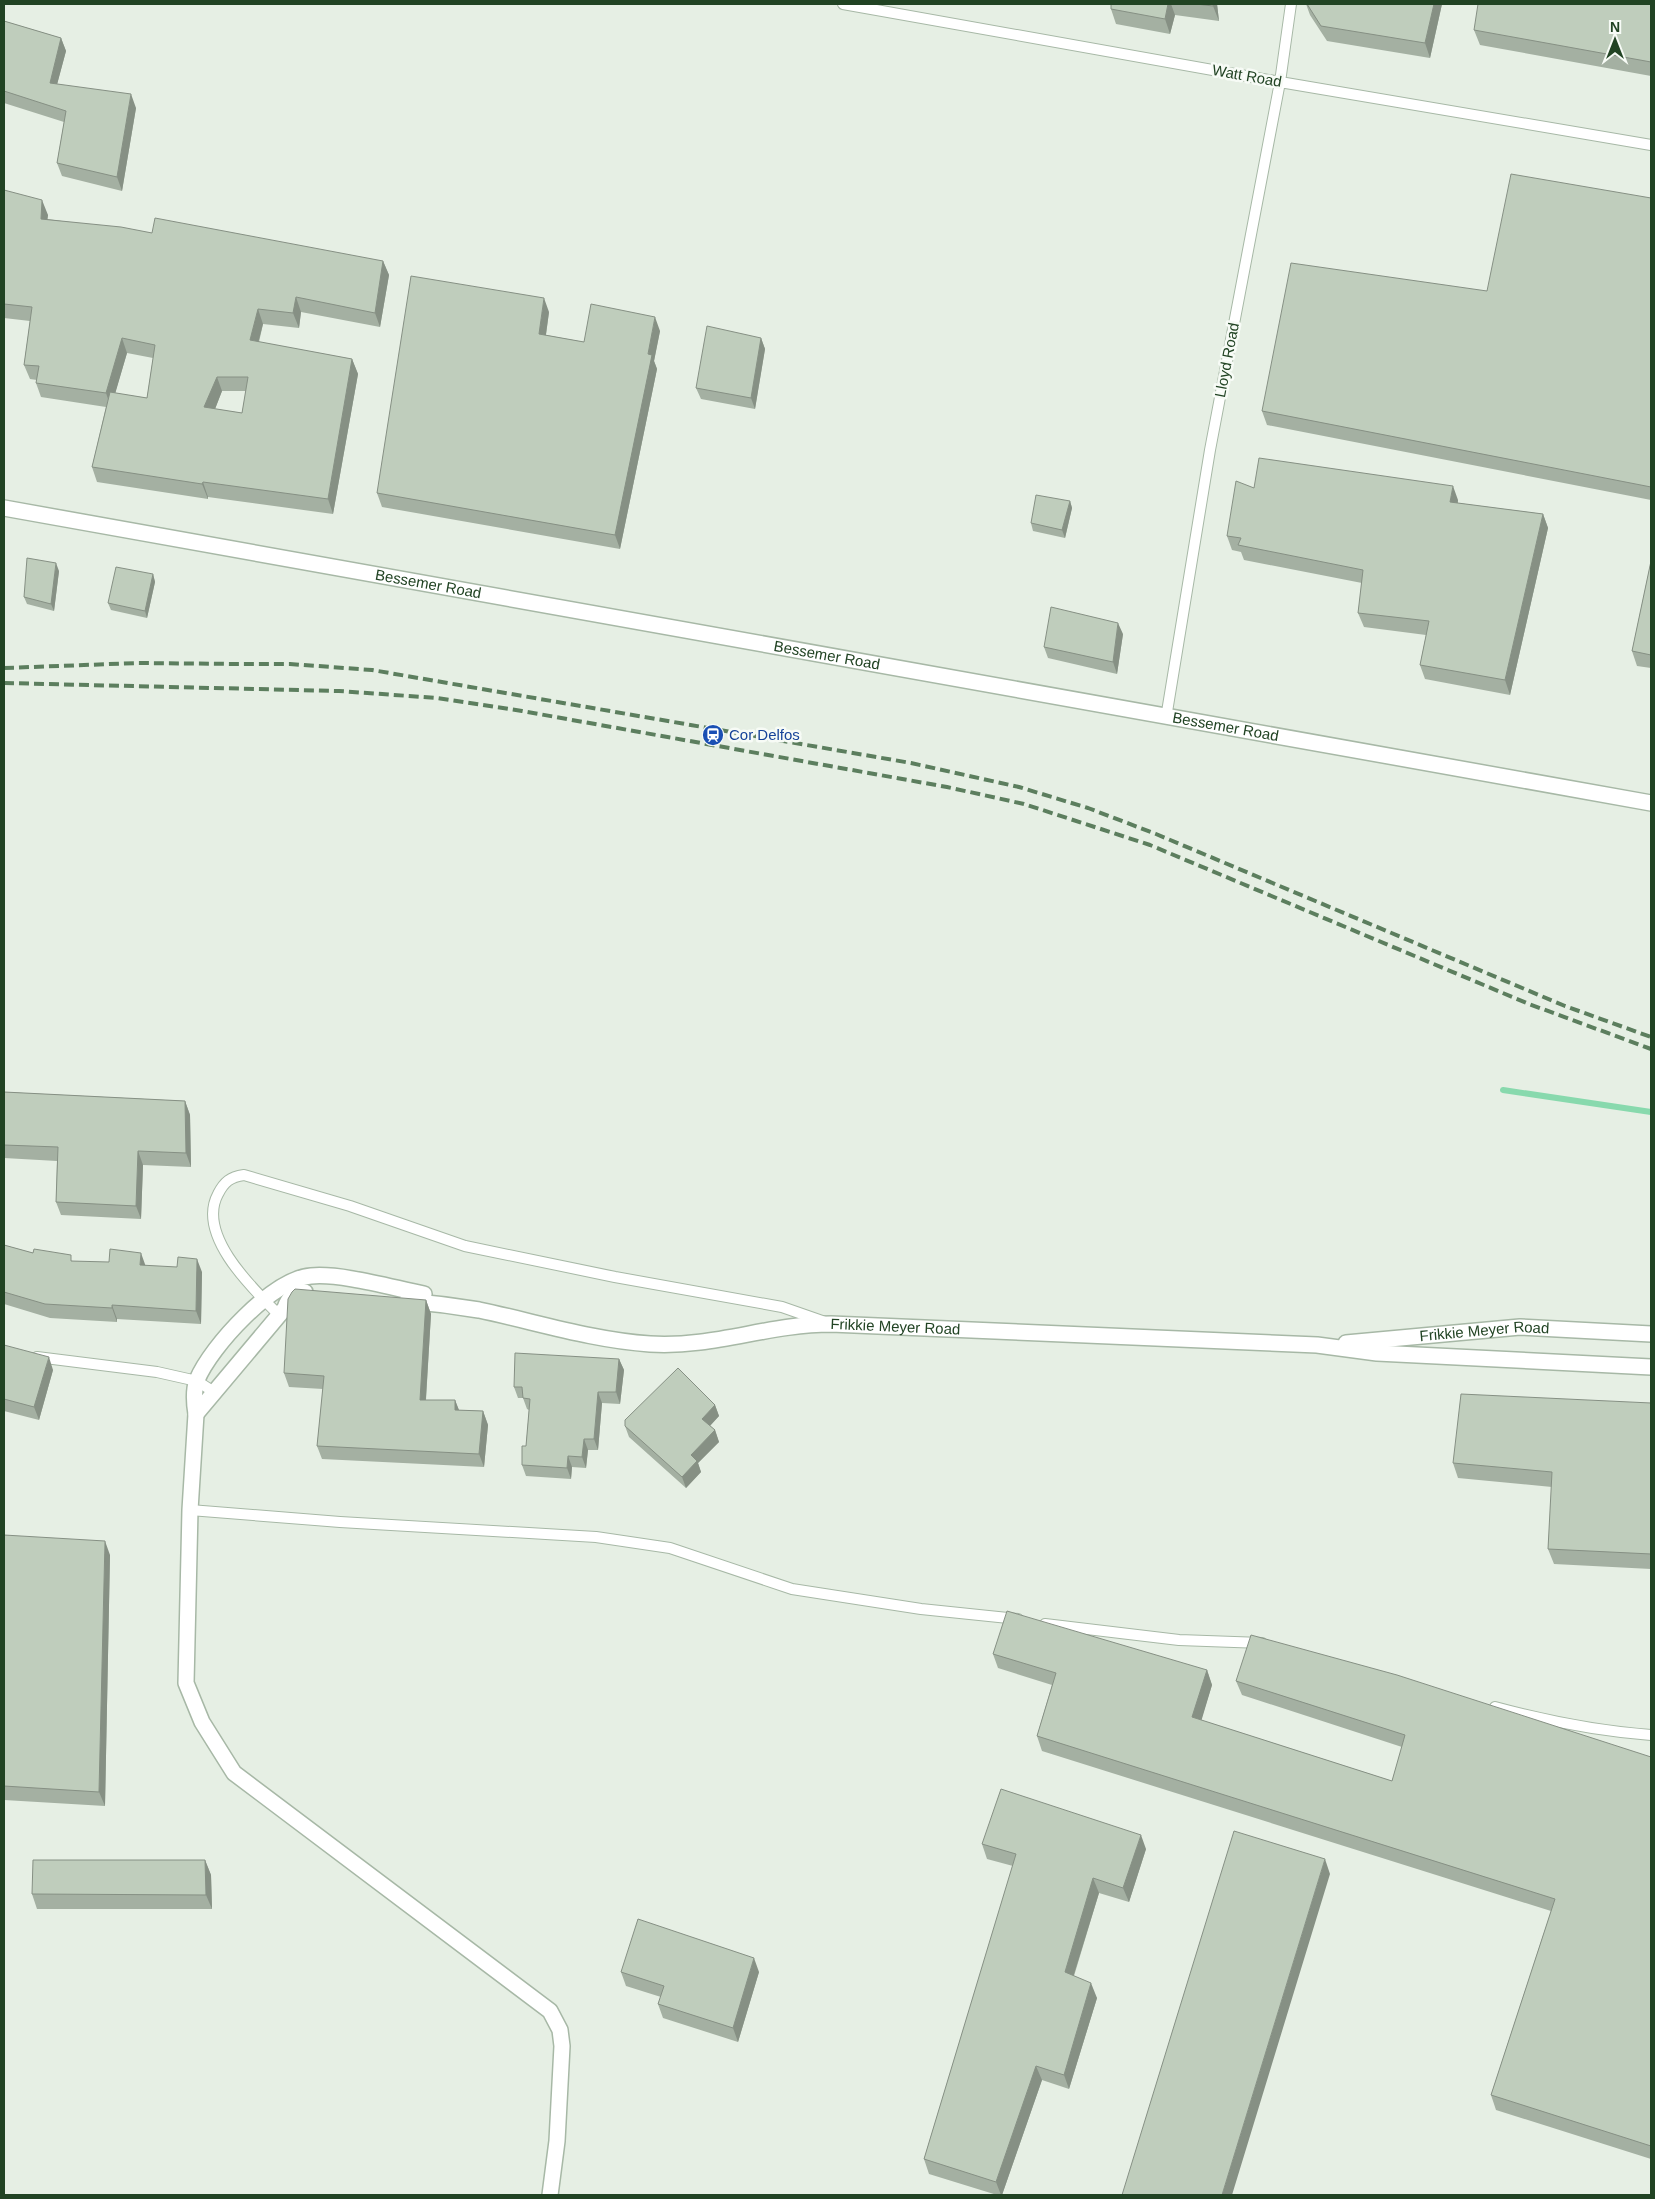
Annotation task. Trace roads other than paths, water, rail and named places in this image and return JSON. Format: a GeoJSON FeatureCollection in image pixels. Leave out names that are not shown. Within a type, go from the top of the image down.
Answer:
{"type":"FeatureCollection","features":[{"type":"Feature","properties":{"kind":"street","name":"Bessemer Road"},"geometry":{"type":"LineString","coordinates":[[4,508],[1166,718],[1651,803]]}},
{"type":"Feature","properties":{"kind":"street"},"geometry":{"type":"LineString","coordinates":[[478,1310],[432,1296],[329,1276],[311,1276],[286,1283],[264,1300],[220,1344],[207,1360],[197,1381],[194,1401],[196,1414],[190,1510],[186,1683],[194,1707],[234,1773],[550,2010],[560,2030],[562,2046],[557,2141],[550,2195]]}},
{"type":"Feature","properties":{"kind":"street"},"geometry":{"type":"LineString","coordinates":[[196,1414],[279,1315],[289,1299],[296,1293],[324,1294]]}},
{"type":"Feature","properties":{"kind":"street"},"geometry":{"type":"LineString","coordinates":[[360,1296],[478,1310]]}},
{"type":"Feature","properties":{"kind":"street","name":"Frikkie Meyer Road"},"geometry":{"type":"LineString","coordinates":[[478,1310],[607,1339],[650,1344],[699,1344],[783,1326],[831,1324],[1317,1345],[1386,1354],[1651,1367]]}},
{"type":"Feature","properties":{"kind":"street","name":"Frikkie Meyer Road"},"geometry":{"type":"LineString","coordinates":[[1317,1345],[1520,1327],[1651,1334]]}},
{"type":"Feature","properties":{"kind":"lane","name":"Watt Road"},"geometry":{"type":"LineString","coordinates":[[843,4],[1280,82],[1651,145]]}},
{"type":"Feature","properties":{"kind":"lane","name":"Lloyd Road"},"geometry":{"type":"LineString","coordinates":[[1166,718],[1210,450],[1280,82],[1291,4]]}},
{"type":"Feature","properties":{"kind":"lane"},"geometry":{"type":"LineString","coordinates":[[279,1315],[264,1300],[225,1252],[213,1223],[216,1198],[223,1185],[237,1176],[244,1176],[350,1206],[465,1246],[614,1277],[782,1306],[831,1324]]}},
{"type":"Feature","properties":{"kind":"lane"},"geometry":{"type":"LineString","coordinates":[[22,1356],[158,1372],[197,1381],[214,1392]]}},
{"type":"Feature","properties":{"kind":"lane"},"geometry":{"type":"LineString","coordinates":[[190,1510],[340,1522],[596,1536],[670,1548],[792,1589],[921,1609],[1179,1640],[1276,1645]]}},
{"type":"Feature","properties":{"kind":"lane"},"geometry":{"type":"LineString","coordinates":[[1486,1705],[1540,1719],[1594,1729],[1651,1735]]}},
{"type":"Feature","properties":{"kind":"waterway"},"geometry":{"type":"LineString","coordinates":[[1503,1090],[1651,1112]]}},
{"type":"Feature","properties":{"kind":"railway"},"geometry":{"type":"LineString","coordinates":[[4,668],[138,663],[290,664],[372,670],[911,763],[1019,787],[1088,808],[1156,834],[1565,1006],[1651,1037]]}},
{"type":"Feature","properties":{"kind":"railway"},"geometry":{"type":"LineString","coordinates":[[4,683],[339,691],[437,698],[522,711],[947,787],[1024,804],[1150,845],[1529,1004],[1651,1049]]}},
{"type":"Feature","properties":{"kind":"place","name":"Cor Delfos"},"geometry":{"type":"Point","coordinates":[713,735]}}]}
